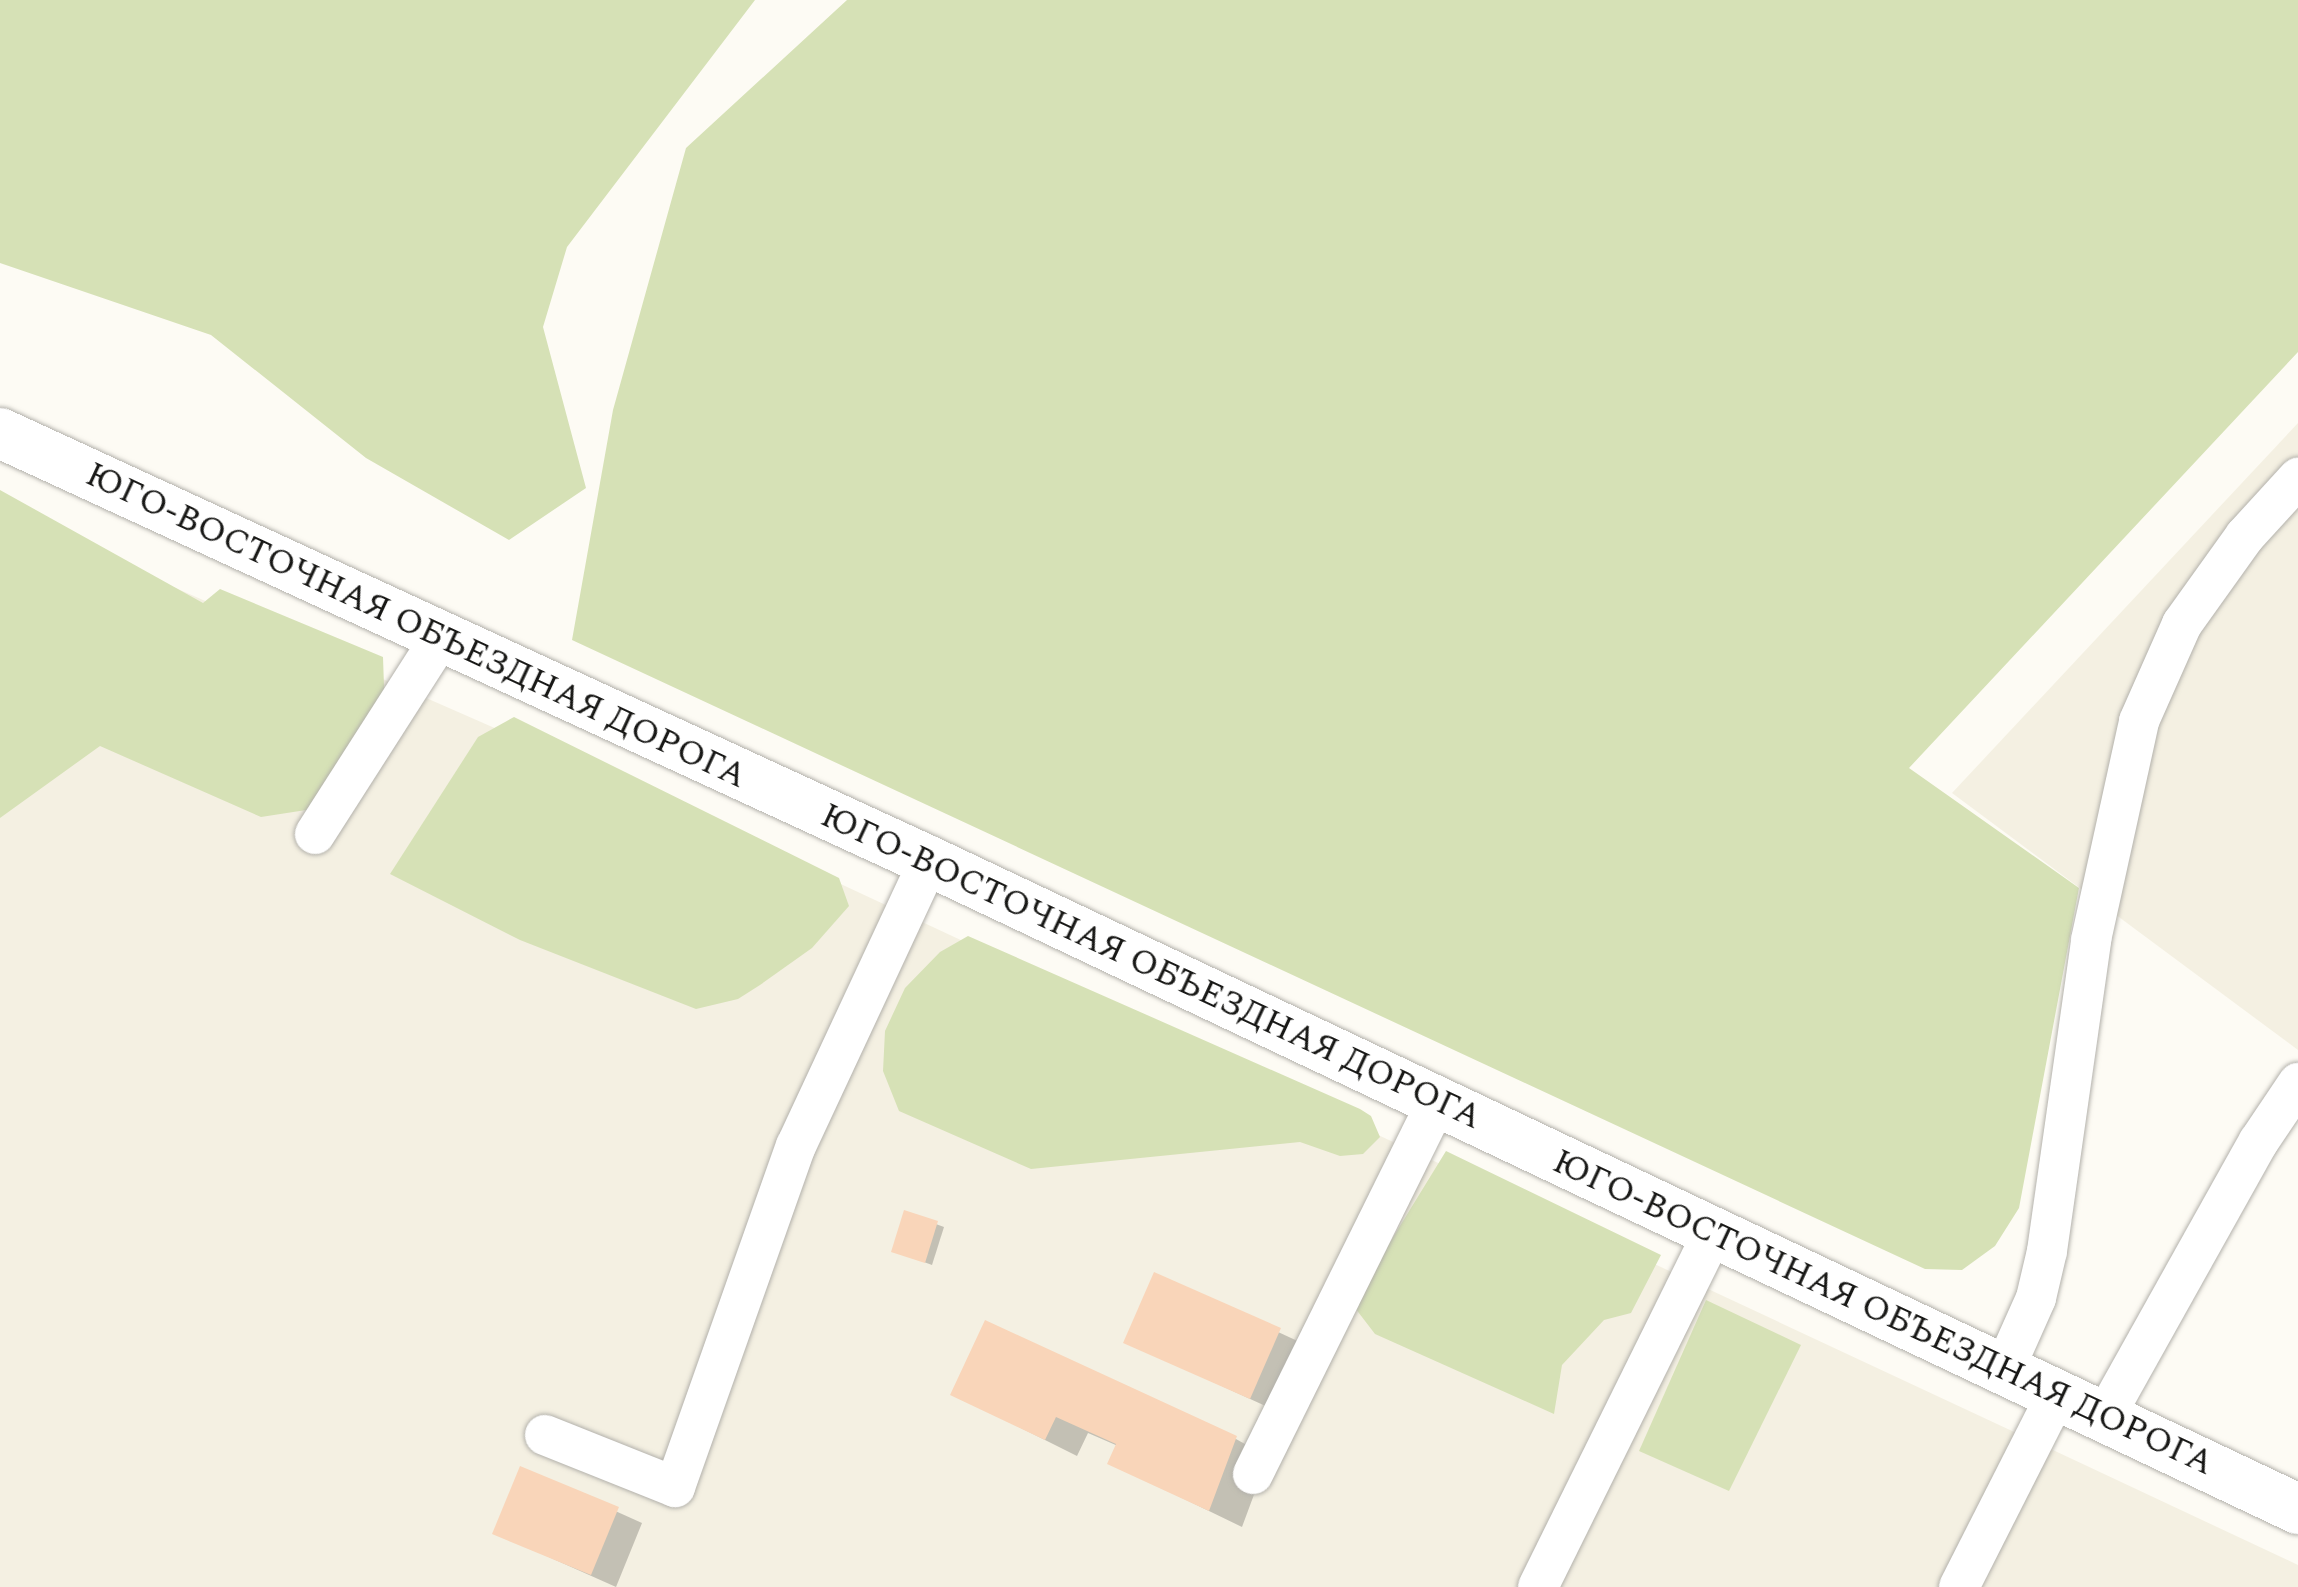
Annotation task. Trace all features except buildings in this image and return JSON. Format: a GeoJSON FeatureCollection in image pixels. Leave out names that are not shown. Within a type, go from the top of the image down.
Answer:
{"type":"FeatureCollection","features":[{"type":"Feature","properties":{"kind":"main road","name":"ЮГО-ВОСТОЧНАЯ ОБЪЕЗДНАЯ ДОРОГА"},"geometry":{"type":"LineString","coordinates":[[0,433],[440,640],[929,861],[2298,1509]]}},
{"type":"Feature","properties":{"kind":"lane"},"geometry":{"type":"LineString","coordinates":[[2004,1370],[2036,1298],[2047,1250],[2091,940],[2139,720],[2182,624],[2245,536],[2298,478]]}},
{"type":"Feature","properties":{"kind":"lane"},"geometry":{"type":"LineString","coordinates":[[315,834],[440,640]]}},
{"type":"Feature","properties":{"kind":"lane"},"geometry":{"type":"LineString","coordinates":[[545,1435],[675,1487],[796,1146],[929,861]]}},
{"type":"Feature","properties":{"kind":"lane"},"geometry":{"type":"LineString","coordinates":[[2104,1418],[2259,1141],[2298,1084]]}},
{"type":"Feature","properties":{"kind":"lane"},"geometry":{"type":"LineString","coordinates":[[1253,1474],[1437,1102]]}},
{"type":"Feature","properties":{"kind":"lane"},"geometry":{"type":"LineString","coordinates":[[1538,1587],[1714,1230]]}},
{"type":"Feature","properties":{"kind":"lane"},"geometry":{"type":"LineString","coordinates":[[1959,1587],[2056,1396]]}},
{"type":"Feature","properties":{"kind":"shaded area"},"geometry":{"type":"Polygon","coordinates":[[[2298,423],[2298,1050],[1952,793],[2298,423]]]}},
{"type":"Feature","properties":{"kind":"shaded area"},"geometry":{"type":"Polygon","coordinates":[[[0,511],[695,816],[2070,1458],[2298,1565],[2298,1587],[0,1587],[0,511]]]}},
{"type":"Feature","properties":{"kind":"green space"},"geometry":{"type":"Polygon","coordinates":[[[0,0],[755,0],[567,247],[543,327],[586,488],[509,540],[366,458],[211,335],[0,263],[0,0]]]}},
{"type":"Feature","properties":{"kind":"green space"},"geometry":{"type":"Polygon","coordinates":[[[847,0],[2298,0],[2298,352],[1909,768],[2079,888],[2019,1208],[1995,1246],[1962,1270],[1925,1269],[572,640],[613,410],[686,148],[847,0]]]}},
{"type":"Feature","properties":{"kind":"green space"},"geometry":{"type":"Polygon","coordinates":[[[0,490],[203,603],[220,589],[383,657],[385,715],[319,808],[261,817],[100,746],[0,818],[0,490]]]}},
{"type":"Feature","properties":{"kind":"green space"},"geometry":{"type":"Polygon","coordinates":[[[514,717],[839,878],[849,906],[812,948],[760,985],[738,999],[696,1009],[520,940],[390,874],[478,737],[514,717]]]}},
{"type":"Feature","properties":{"kind":"green space"},"geometry":{"type":"Polygon","coordinates":[[[968,936],[1360,1109],[1371,1116],[1380,1137],[1363,1154],[1340,1156],[1300,1142],[1031,1169],[899,1111],[883,1071],[885,1031],[905,988],[940,952],[968,936]]]}},
{"type":"Feature","properties":{"kind":"green space"},"geometry":{"type":"Polygon","coordinates":[[[1446,1151],[1661,1255],[1631,1313],[1604,1320],[1562,1365],[1554,1414],[1375,1334],[1352,1304],[1446,1151]]]}},
{"type":"Feature","properties":{"kind":"green space"},"geometry":{"type":"Polygon","coordinates":[[[1706,1300],[1801,1345],[1729,1491],[1639,1451],[1706,1300]]]}}]}
